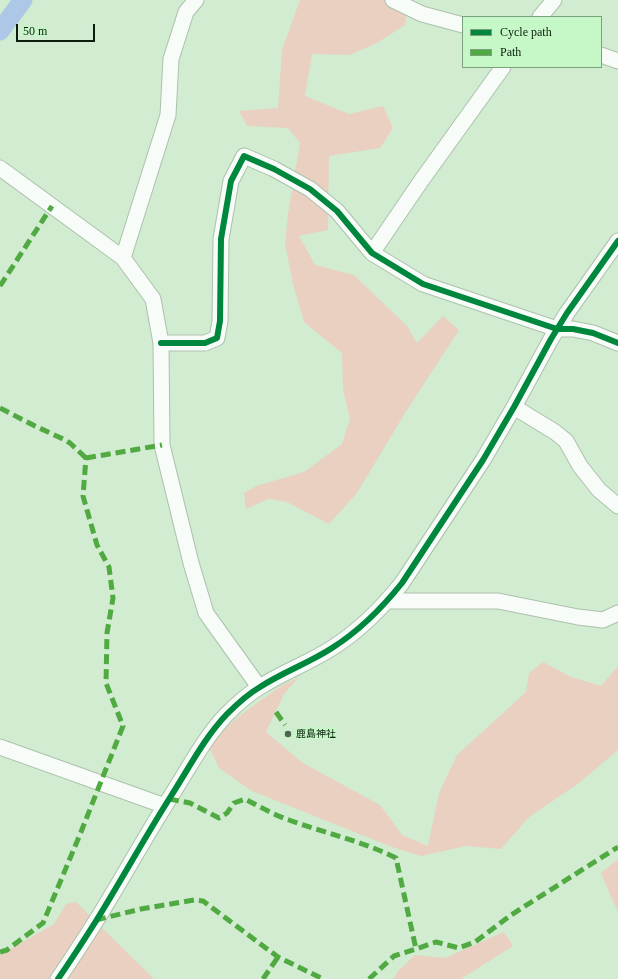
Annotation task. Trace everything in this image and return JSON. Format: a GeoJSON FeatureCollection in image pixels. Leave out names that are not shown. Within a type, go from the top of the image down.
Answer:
{"type":"FeatureCollection","features":[{"type":"Feature","properties":{"kind":"street"},"geometry":{"type":"LineString","coordinates":[[123,258],[168,115],[171,59],[186,12],[196,0]]}},
{"type":"Feature","properties":{"kind":"street"},"geometry":{"type":"LineString","coordinates":[[393,0],[422,14],[462,25]]}},
{"type":"Feature","properties":{"kind":"street"},"geometry":{"type":"LineString","coordinates":[[541,16],[554,0]]}},
{"type":"Feature","properties":{"kind":"street"},"geometry":{"type":"LineString","coordinates":[[602,55],[618,61]]}},
{"type":"Feature","properties":{"kind":"street"},"geometry":{"type":"LineString","coordinates":[[372,253],[421,181],[502,68]]}},
{"type":"Feature","properties":{"kind":"street"},"geometry":{"type":"LineString","coordinates":[[161,342],[205,343],[216,338],[220,321],[221,239],[231,181],[244,156],[274,169],[310,189],[337,212],[372,253],[423,284],[557,329],[573,329],[593,333],[618,343]]}},
{"type":"Feature","properties":{"kind":"street"},"geometry":{"type":"LineString","coordinates":[[0,168],[123,258],[153,299],[161,342],[162,445],[191,563],[206,613],[259,687]]}},
{"type":"Feature","properties":{"kind":"street"},"geometry":{"type":"LineString","coordinates":[[58,979],[210,735],[227,714],[259,687],[333,648],[372,617],[402,583],[479,467],[557,329],[618,241]]}},
{"type":"Feature","properties":{"kind":"street"},"geometry":{"type":"LineString","coordinates":[[603,261],[618,260]]}},
{"type":"Feature","properties":{"kind":"street"},"geometry":{"type":"LineString","coordinates":[[514,407],[555,432],[566,441],[580,466],[599,490],[618,506]]}},
{"type":"Feature","properties":{"kind":"street"},"geometry":{"type":"LineString","coordinates":[[387,601],[498,601],[578,618],[603,620],[618,613]]}},
{"type":"Feature","properties":{"kind":"street"},"geometry":{"type":"LineString","coordinates":[[0,747],[165,806]]}},
{"type":"Feature","properties":{"kind":"shaded area"},"geometry":{"type":"Polygon","coordinates":[[[300,0],[409,0],[405,25],[377,43],[350,55],[312,54],[305,96],[349,114],[383,106],[393,128],[380,148],[329,156],[328,230],[299,236],[315,265],[354,275],[407,326],[417,343],[443,316],[459,330],[405,413],[357,493],[329,524],[287,502],[268,499],[246,509],[244,493],[256,486],[304,472],[342,444],[350,419],[343,389],[342,353],[304,322],[293,284],[285,244],[288,214],[300,143],[288,128],[247,126],[239,111],[278,108],[282,50],[300,0]]]}},
{"type":"Feature","properties":{"kind":"shaded area"},"geometry":{"type":"Polygon","coordinates":[[[543,662],[571,677],[601,686],[618,666],[618,750],[579,783],[529,817],[501,849],[466,846],[421,856],[392,847],[252,791],[219,768],[209,747],[225,729],[243,713],[281,686],[299,677],[284,694],[266,732],[303,763],[380,805],[402,835],[428,846],[439,793],[457,755],[526,692],[529,673],[543,662]]]}},
{"type":"Feature","properties":{"kind":"shaded area"},"geometry":{"type":"Polygon","coordinates":[[[618,859],[618,912],[601,873],[618,859]]]}},
{"type":"Feature","properties":{"kind":"shaded area"},"geometry":{"type":"Polygon","coordinates":[[[76,902],[154,979],[0,979],[0,955],[54,924],[66,904],[76,902]]]}},
{"type":"Feature","properties":{"kind":"shaded area"},"geometry":{"type":"Polygon","coordinates":[[[504,932],[513,946],[461,979],[393,979],[399,970],[415,955],[445,958],[504,932]]]}},
{"type":"Feature","properties":{"kind":"waterway"},"geometry":{"type":"LineString","coordinates":[[0,31],[23,0]]}},
{"type":"Feature","properties":{"kind":"marked path"},"geometry":{"type":"LineString","coordinates":[[0,286],[52,206]]}},
{"type":"Feature","properties":{"kind":"marked path"},"geometry":{"type":"LineString","coordinates":[[0,408],[70,443],[86,458]]}},
{"type":"Feature","properties":{"kind":"marked path"},"geometry":{"type":"LineString","coordinates":[[86,458],[162,445]]}},
{"type":"Feature","properties":{"kind":"marked path"},"geometry":{"type":"LineString","coordinates":[[0,952],[7,950],[43,923],[123,726],[106,683],[107,633],[113,598],[109,567],[97,545],[83,496],[86,458]]}},
{"type":"Feature","properties":{"kind":"marked path"},"geometry":{"type":"LineString","coordinates":[[276,712],[285,725]]}},
{"type":"Feature","properties":{"kind":"marked path"},"geometry":{"type":"LineString","coordinates":[[169,799],[190,803],[219,818],[227,813],[234,803],[245,799],[283,818],[357,842],[396,858],[416,949]]}},
{"type":"Feature","properties":{"kind":"marked path"},"geometry":{"type":"LineString","coordinates":[[369,979],[394,956],[436,942],[459,948],[475,942],[511,915],[618,847]]}},
{"type":"Feature","properties":{"kind":"marked path"},"geometry":{"type":"LineString","coordinates":[[96,920],[141,909],[194,900],[203,901],[278,957],[323,979]]}},
{"type":"Feature","properties":{"kind":"marked path"},"geometry":{"type":"LineString","coordinates":[[263,979],[278,957]]}},
{"type":"Feature","properties":{"kind":"cycle path"},"geometry":{"type":"LineString","coordinates":[[161,343],[205,343],[217,338],[220,321],[221,239],[231,181],[244,156],[274,169],[310,189],[337,211],[372,253],[423,284],[557,329],[573,329],[593,333],[618,343]]}},
{"type":"Feature","properties":{"kind":"cycle path"},"geometry":{"type":"LineString","coordinates":[[58,979],[96,921],[197,754],[219,723],[247,696],[278,677],[323,653],[352,634],[378,610],[402,583],[483,460],[567,313],[618,241]]}},
{"type":"Feature","properties":{"kind":"place","name":"鹿島神社"},"geometry":{"type":"Point","coordinates":[288,734]}}]}
